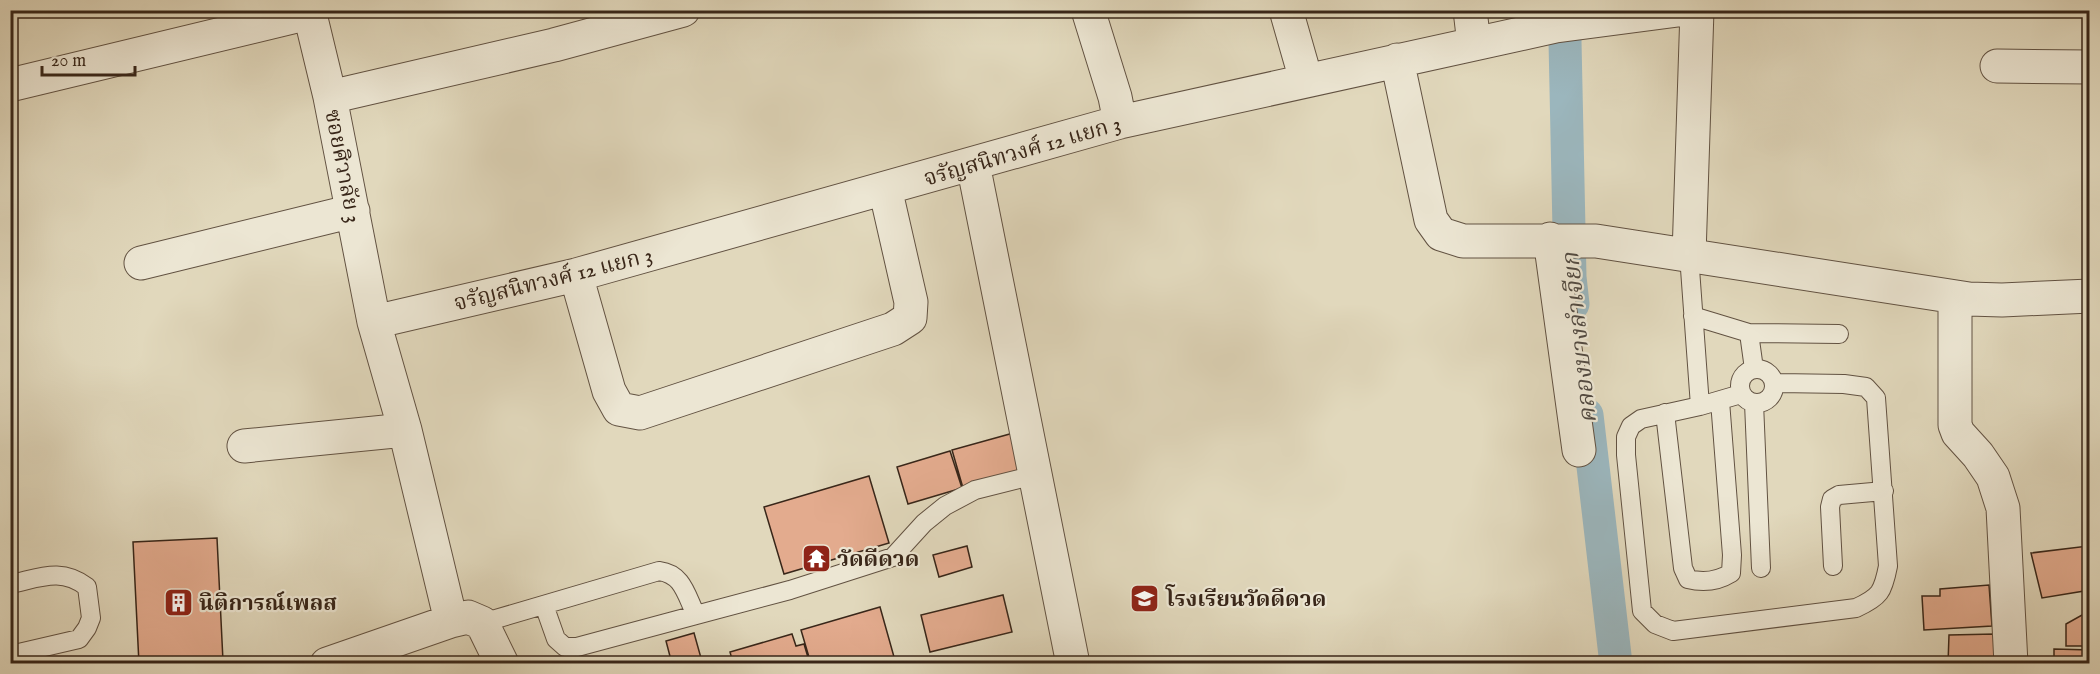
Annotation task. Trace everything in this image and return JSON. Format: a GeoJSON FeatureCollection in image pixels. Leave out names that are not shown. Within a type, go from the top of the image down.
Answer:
{"type":"FeatureCollection","features":[{"type":"Feature","properties":{"kind":"street"},"geometry":{"type":"LineString","coordinates":[[330,97],[554,45],[683,10]]}},
{"type":"Feature","properties":{"kind":"street"},"geometry":{"type":"LineString","coordinates":[[1088,10],[1115,97],[1120,122]]}},
{"type":"Feature","properties":{"kind":"street"},"geometry":{"type":"LineString","coordinates":[[1287,10],[1306,80]]}},
{"type":"Feature","properties":{"kind":"street"},"geometry":{"type":"LineString","coordinates":[[1470,10],[1474,44]]}},
{"type":"Feature","properties":{"kind":"street","name":"จรัญสนิทวงศ์ 12 แยก 3"},"geometry":{"type":"LineString","coordinates":[[374,322],[576,274],[1120,122],[1556,26],[1678,10]]}},
{"type":"Feature","properties":{"kind":"street"},"geometry":{"type":"LineString","coordinates":[[1689,255],[1697,10]]}},
{"type":"Feature","properties":{"kind":"street"},"geometry":{"type":"LineString","coordinates":[[10,85],[309,12]]}},
{"type":"Feature","properties":{"kind":"street","name":"ซอยศิวาลัย 3"},"geometry":{"type":"LineString","coordinates":[[309,12],[330,97],[374,322],[405,430],[467,622],[502,663]]}},
{"type":"Feature","properties":{"kind":"street"},"geometry":{"type":"LineString","coordinates":[[1397,60],[1431,220],[1441,234],[1463,241],[1555,239],[1596,241],[1955,297],[2002,300],[2090,296]]}},
{"type":"Feature","properties":{"kind":"street"},"geometry":{"type":"LineString","coordinates":[[1997,66],[2090,67]]}},
{"type":"Feature","properties":{"kind":"street"},"geometry":{"type":"LineString","coordinates":[[973,164],[1073,663]]}},
{"type":"Feature","properties":{"kind":"street"},"geometry":{"type":"LineString","coordinates":[[576,274],[609,391],[619,409],[640,413],[893,329],[910,318],[911,302],[885,188]]}},
{"type":"Feature","properties":{"kind":"street"},"geometry":{"type":"LineString","coordinates":[[141,263],[353,211]]}},
{"type":"Feature","properties":{"kind":"street"},"geometry":{"type":"LineString","coordinates":[[1555,239],[1579,450]]}},
{"type":"Feature","properties":{"kind":"street"},"geometry":{"type":"LineString","coordinates":[[1955,297],[1955,425],[1993,477],[2003,508],[2011,663]]}},
{"type":"Feature","properties":{"kind":"street"},"geometry":{"type":"LineString","coordinates":[[244,446],[405,430]]}},
{"type":"Feature","properties":{"kind":"street"},"geometry":{"type":"LineString","coordinates":[[327,663],[467,622]]}},
{"type":"Feature","properties":{"kind":"lane"},"geometry":{"type":"LineString","coordinates":[[1689,255],[1700,406]]}},
{"type":"Feature","properties":{"kind":"lane"},"geometry":{"type":"LineString","coordinates":[[1693,316],[1749,333],[1839,334]]}},
{"type":"Feature","properties":{"kind":"lane"},"geometry":{"type":"LineString","coordinates":[[1749,333],[1754,369]]}},
{"type":"Feature","properties":{"kind":"lane"},"geometry":{"type":"LineString","coordinates":[[1761,568],[1748,398],[1740,386],[1742,378],[1754,369],[1763,370],[1770,375],[1774,383],[1774,392],[1770,399],[1762,403],[1748,398],[1720,401],[1641,419],[1630,426],[1626,437],[1642,611],[1655,624],[1673,631],[1856,608],[1874,600],[1885,584],[1888,566],[1876,398],[1866,387],[1844,384],[1774,383]]}},
{"type":"Feature","properties":{"kind":"lane"},"geometry":{"type":"LineString","coordinates":[[1665,413],[1683,568],[1688,579],[1697,582],[1721,579],[1731,573],[1732,555],[1720,401]]}},
{"type":"Feature","properties":{"kind":"lane"},"geometry":{"type":"LineString","coordinates":[[544,605],[556,639],[565,647],[577,647],[790,590],[893,557],[924,523],[945,506],[975,490],[1035,475]]}},
{"type":"Feature","properties":{"kind":"lane"},"geometry":{"type":"LineString","coordinates":[[1833,566],[1830,507],[1832,499],[1839,495],[1884,491]]}},
{"type":"Feature","properties":{"kind":"lane"},"geometry":{"type":"LineString","coordinates":[[467,622],[544,605],[659,571],[670,573],[679,579],[696,615]]}},
{"type":"Feature","properties":{"kind":"lane"},"geometry":{"type":"LineString","coordinates":[[10,584],[54,575],[74,577],[87,587],[90,618],[87,628],[78,639],[10,655]]}},
{"type":"Feature","properties":{"kind":"building"},"geometry":{"type":"Polygon","coordinates":[[[1017,432],[1026,470],[963,488],[952,450],[1017,432]]]}},
{"type":"Feature","properties":{"kind":"building"},"geometry":{"type":"Polygon","coordinates":[[[950,451],[962,488],[908,504],[897,467],[950,451]]]}},
{"type":"Feature","properties":{"kind":"building"},"geometry":{"type":"Polygon","coordinates":[[[869,476],[889,543],[784,574],[764,507],[869,476]]]}},
{"type":"Feature","properties":{"kind":"building","name":"นิติการณ์เพลส"},"geometry":{"type":"Polygon","coordinates":[[[217,538],[223,661],[139,664],[133,542],[217,538]]]}},
{"type":"Feature","properties":{"kind":"building"},"geometry":{"type":"Polygon","coordinates":[[[967,546],[972,567],[939,577],[933,555],[967,546]]]}},
{"type":"Feature","properties":{"kind":"building"},"geometry":{"type":"Polygon","coordinates":[[[2088,546],[2090,590],[2042,598],[2031,553],[2088,546]]]}},
{"type":"Feature","properties":{"kind":"building"},"geometry":{"type":"Polygon","coordinates":[[[1989,585],[1992,626],[1924,630],[1922,596],[1940,596],[1940,589],[1989,585]]]}},
{"type":"Feature","properties":{"kind":"building"},"geometry":{"type":"Polygon","coordinates":[[[1003,595],[1012,632],[930,652],[921,615],[1003,595]]]}},
{"type":"Feature","properties":{"kind":"building"},"geometry":{"type":"Polygon","coordinates":[[[880,607],[896,664],[811,664],[801,630],[880,607]]]}},
{"type":"Feature","properties":{"kind":"building"},"geometry":{"type":"Polygon","coordinates":[[[2082,615],[2090,615],[2090,646],[2066,646],[2066,624],[2082,615]]]}},
{"type":"Feature","properties":{"kind":"building"},"geometry":{"type":"Polygon","coordinates":[[[694,633],[701,658],[682,664],[672,664],[666,641],[694,633]]]}},
{"type":"Feature","properties":{"kind":"building"},"geometry":{"type":"Polygon","coordinates":[[[792,634],[796,646],[804,644],[810,664],[732,664],[730,652],[792,634]]]}},
{"type":"Feature","properties":{"kind":"building"},"geometry":{"type":"Polygon","coordinates":[[[1995,634],[1996,664],[1948,664],[1949,635],[1995,634]]]}},
{"type":"Feature","properties":{"kind":"building"},"geometry":{"type":"Polygon","coordinates":[[[2054,649],[2090,650],[2090,664],[2054,664],[2054,649]]]}},
{"type":"Feature","properties":{"kind":"waterway","name":"คลองบางลำเจียก"},"geometry":{"type":"LineString","coordinates":[[1567,10],[1565,41],[1570,277],[1573,304]]}},
{"type":"Feature","properties":{"kind":"waterway","name":"คลองบางลำเจียก"},"geometry":{"type":"LineString","coordinates":[[1587,415],[1616,664]]}},
{"type":"Feature","properties":{"kind":"place","name":"วัดดีดวด"},"geometry":{"type":"Point","coordinates":[816,558]}},
{"type":"Feature","properties":{"kind":"place","name":"โรงเรียนวัดดีดวด"},"geometry":{"type":"Point","coordinates":[1145,598]}},
{"type":"Feature","properties":{"kind":"place","name":"นิติการณ์เพลส"},"geometry":{"type":"Point","coordinates":[178,602]}}]}
